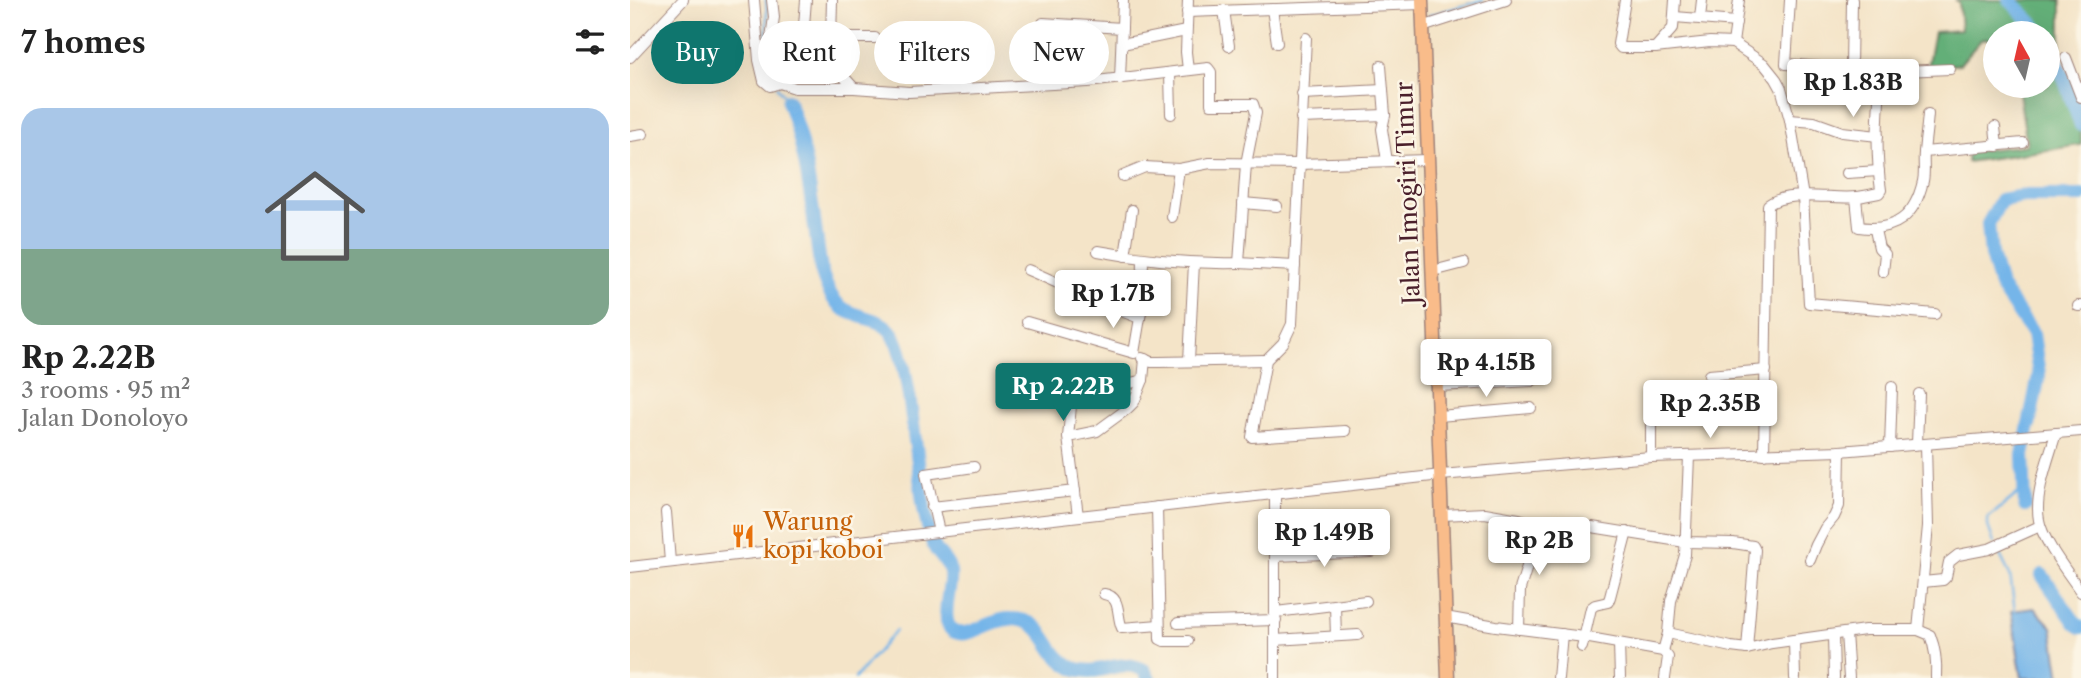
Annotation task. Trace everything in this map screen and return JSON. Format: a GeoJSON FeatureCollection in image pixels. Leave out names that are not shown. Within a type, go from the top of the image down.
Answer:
{"type":"FeatureCollection","features":[{"type":"Feature","properties":{"kind":"main road","name":"Jalan Imogiri Timur"},"geometry":{"type":"LineString","coordinates":[[1422,11],[1448,678]]}},
{"type":"Feature","properties":{"kind":"street"},"geometry":{"type":"LineString","coordinates":[[630,57],[683,0]]}},
{"type":"Feature","properties":{"kind":"street"},"geometry":{"type":"LineString","coordinates":[[754,0],[758,40]]}},
{"type":"Feature","properties":{"kind":"street"},"geometry":{"type":"LineString","coordinates":[[772,0],[773,21]]}},
{"type":"Feature","properties":{"kind":"street"},"geometry":{"type":"LineString","coordinates":[[804,21],[806,0]]}},
{"type":"Feature","properties":{"kind":"street"},"geometry":{"type":"LineString","coordinates":[[831,21],[832,0]]}},
{"type":"Feature","properties":{"kind":"street"},"geometry":{"type":"LineString","coordinates":[[1120,79],[1123,0]]}},
{"type":"Feature","properties":{"kind":"street"},"geometry":{"type":"LineString","coordinates":[[1188,0],[1188,70]]}},
{"type":"Feature","properties":{"kind":"street"},"geometry":{"type":"LineString","coordinates":[[1188,12],[1272,9],[1422,11],[1506,0]]}},
{"type":"Feature","properties":{"kind":"street"},"geometry":{"type":"LineString","coordinates":[[1625,0],[1619,47],[1628,50],[1710,42],[1733,43],[1764,64],[1780,88],[1790,120],[1803,197],[1809,303],[1935,314]]}},
{"type":"Feature","properties":{"kind":"street"},"geometry":{"type":"LineString","coordinates":[[1655,48],[1672,31],[1675,0]]}},
{"type":"Feature","properties":{"kind":"street"},"geometry":{"type":"LineString","coordinates":[[1700,18],[1702,0]]}},
{"type":"Feature","properties":{"kind":"street"},"geometry":{"type":"LineString","coordinates":[[1733,43],[1739,0]]}},
{"type":"Feature","properties":{"kind":"street"},"geometry":{"type":"LineString","coordinates":[[1786,64],[1790,0]]}},
{"type":"Feature","properties":{"kind":"street"},"geometry":{"type":"LineString","coordinates":[[1851,68],[1852,0]]}},
{"type":"Feature","properties":{"kind":"street"},"geometry":{"type":"LineString","coordinates":[[1272,9],[1277,43]]}},
{"type":"Feature","properties":{"kind":"street"},"geometry":{"type":"LineString","coordinates":[[1224,10],[1229,46]]}},
{"type":"Feature","properties":{"kind":"street"},"geometry":{"type":"LineString","coordinates":[[1675,18],[1736,22]]}},
{"type":"Feature","properties":{"kind":"street"},"geometry":{"type":"LineString","coordinates":[[1109,28],[1122,29]]}},
{"type":"Feature","properties":{"kind":"street"},"geometry":{"type":"LineString","coordinates":[[1122,44],[1186,31]]}},
{"type":"Feature","properties":{"kind":"street"},"geometry":{"type":"LineString","coordinates":[[860,38],[874,38]]}},
{"type":"Feature","properties":{"kind":"street"},"geometry":{"type":"LineString","coordinates":[[1306,38],[1292,324],[1283,343],[1266,360],[1253,438],[1345,431]]}},
{"type":"Feature","properties":{"kind":"street"},"geometry":{"type":"LineString","coordinates":[[2080,94],[2067,61],[2081,63]]}},
{"type":"Feature","properties":{"kind":"street"},"geometry":{"type":"LineString","coordinates":[[1764,64],[1881,72],[1950,69]]}},
{"type":"Feature","properties":{"kind":"street"},"geometry":{"type":"LineString","coordinates":[[1381,66],[1385,115],[1382,129],[1387,161]]}},
{"type":"Feature","properties":{"kind":"street"},"geometry":{"type":"LineString","coordinates":[[767,84],[794,88],[909,92],[1120,79],[1208,68],[1211,104],[1250,103],[1254,105],[1256,113],[1242,203],[1239,263]]}},
{"type":"Feature","properties":{"kind":"street"},"geometry":{"type":"LineString","coordinates":[[1765,454],[1768,205],[1777,200],[1803,197],[1856,198],[1881,191],[1878,111],[1881,72]]}},
{"type":"Feature","properties":{"kind":"street"},"geometry":{"type":"LineString","coordinates":[[1171,73],[1171,114]]}},
{"type":"Feature","properties":{"kind":"street"},"geometry":{"type":"LineString","coordinates":[[850,84],[854,88]]}},
{"type":"Feature","properties":{"kind":"street"},"geometry":{"type":"LineString","coordinates":[[1302,94],[1383,90]]}},
{"type":"Feature","properties":{"kind":"street"},"geometry":{"type":"LineString","coordinates":[[1856,198],[1858,227],[1875,230],[1904,219],[1911,211],[1916,204],[1923,180],[1928,114]]}},
{"type":"Feature","properties":{"kind":"street"},"geometry":{"type":"LineString","coordinates":[[1301,118],[1385,115]]}},
{"type":"Feature","properties":{"kind":"street"},"geometry":{"type":"LineString","coordinates":[[1790,120],[1814,122],[1842,132],[1878,136]]}},
{"type":"Feature","properties":{"kind":"street"},"geometry":{"type":"LineString","coordinates":[[1995,127],[1997,146]]}},
{"type":"Feature","properties":{"kind":"street"},"geometry":{"type":"LineString","coordinates":[[630,136],[643,134]]}},
{"type":"Feature","properties":{"kind":"street"},"geometry":{"type":"LineString","coordinates":[[1924,152],[2023,144]]}},
{"type":"Feature","properties":{"kind":"street"},"geometry":{"type":"LineString","coordinates":[[1123,176],[1145,167],[1179,169],[1201,164],[1427,160]]}},
{"type":"Feature","properties":{"kind":"street"},"geometry":{"type":"LineString","coordinates":[[1172,218],[1179,169]]}},
{"type":"Feature","properties":{"kind":"street"},"geometry":{"type":"LineString","coordinates":[[1847,173],[1879,171]]}},
{"type":"Feature","properties":{"kind":"street"},"geometry":{"type":"LineString","coordinates":[[1242,203],[1277,206]]}},
{"type":"Feature","properties":{"kind":"street"},"geometry":{"type":"LineString","coordinates":[[1125,256],[1132,210]]}},
{"type":"Feature","properties":{"kind":"street"},"geometry":{"type":"LineString","coordinates":[[1875,230],[1879,248],[1885,254],[1883,272]]}},
{"type":"Feature","properties":{"kind":"street"},"geometry":{"type":"LineString","coordinates":[[1098,251],[1143,259],[1194,263],[1295,266]]}},
{"type":"Feature","properties":{"kind":"street"},"geometry":{"type":"LineString","coordinates":[[1134,353],[1143,295],[1143,259]]}},
{"type":"Feature","properties":{"kind":"street"},"geometry":{"type":"LineString","coordinates":[[1189,361],[1194,263]]}},
{"type":"Feature","properties":{"kind":"street"},"geometry":{"type":"LineString","coordinates":[[1433,271],[1464,263]]}},
{"type":"Feature","properties":{"kind":"street"},"geometry":{"type":"LineString","coordinates":[[1028,270],[1109,308],[1140,318]]}},
{"type":"Feature","properties":{"kind":"street"},"geometry":{"type":"LineString","coordinates":[[1027,322],[1159,362],[1266,360]]}},
{"type":"Feature","properties":{"kind":"street"},"geometry":{"type":"LineString","coordinates":[[1068,437],[1097,431],[1134,402],[1143,380],[1145,359]]}},
{"type":"Feature","properties":{"kind":"street"},"geometry":{"type":"LineString","coordinates":[[1709,375],[1766,370]]}},
{"type":"Feature","properties":{"kind":"street"},"geometry":{"type":"LineString","coordinates":[[1033,381],[1094,392],[1143,380]]}},
{"type":"Feature","properties":{"kind":"street"},"geometry":{"type":"LineString","coordinates":[[1438,386],[1532,381]]}},
{"type":"Feature","properties":{"kind":"street"},"geometry":{"type":"LineString","coordinates":[[1890,447],[1892,387]]}},
{"type":"Feature","properties":{"kind":"street"},"geometry":{"type":"LineString","coordinates":[[1918,630],[1928,526],[1919,394]]}},
{"type":"Feature","properties":{"kind":"street"},"geometry":{"type":"LineString","coordinates":[[1071,406],[1068,437],[1078,516]]}},
{"type":"Feature","properties":{"kind":"street"},"geometry":{"type":"LineString","coordinates":[[1651,407],[1651,457]]}},
{"type":"Feature","properties":{"kind":"street"},"geometry":{"type":"LineString","coordinates":[[1439,416],[1531,408]]}},
{"type":"Feature","properties":{"kind":"street"},"geometry":{"type":"LineString","coordinates":[[630,567],[1441,475],[1651,457],[1840,451],[2081,431]]}},
{"type":"Feature","properties":{"kind":"street"},"geometry":{"type":"LineString","coordinates":[[2056,433],[2038,507],[2040,526],[2081,592]]}},
{"type":"Feature","properties":{"kind":"street"},"geometry":{"type":"LineString","coordinates":[[1810,560],[1839,506],[1840,451]]}},
{"type":"Feature","properties":{"kind":"street"},"geometry":{"type":"LineString","coordinates":[[1663,651],[1671,601],[1685,555],[1689,456]]}},
{"type":"Feature","properties":{"kind":"street"},"geometry":{"type":"LineString","coordinates":[[939,530],[926,474],[974,467]]}},
{"type":"Feature","properties":{"kind":"street"},"geometry":{"type":"LineString","coordinates":[[932,508],[1075,491]]}},
{"type":"Feature","properties":{"kind":"street"},"geometry":{"type":"LineString","coordinates":[[1275,494],[1275,678]]}},
{"type":"Feature","properties":{"kind":"street"},"geometry":{"type":"LineString","coordinates":[[1157,507],[1160,639],[1188,641]]}},
{"type":"Feature","properties":{"kind":"street"},"geometry":{"type":"LineString","coordinates":[[666,512],[670,562]]}},
{"type":"Feature","properties":{"kind":"street"},"geometry":{"type":"LineString","coordinates":[[1442,515],[1485,513],[1532,523],[1592,527],[1685,542],[1733,543],[1754,548],[1747,649]]}},
{"type":"Feature","properties":{"kind":"street"},"geometry":{"type":"LineString","coordinates":[[1519,629],[1520,589],[1529,560],[1532,523]]}},
{"type":"Feature","properties":{"kind":"street"},"geometry":{"type":"LineString","coordinates":[[1923,582],[1943,580],[1949,562],[1958,555],[1989,549],[2040,526]]}},
{"type":"Feature","properties":{"kind":"street"},"geometry":{"type":"LineString","coordinates":[[1583,642],[1591,608],[1608,602],[1628,532]]}},
{"type":"Feature","properties":{"kind":"street"},"geometry":{"type":"LineString","coordinates":[[1276,556],[1372,552]]}},
{"type":"Feature","properties":{"kind":"street"},"geometry":{"type":"LineString","coordinates":[[1104,594],[1112,596],[1117,602],[1122,628],[1158,625]]}},
{"type":"Feature","properties":{"kind":"street"},"geometry":{"type":"LineString","coordinates":[[1178,623],[1276,616],[1366,601]]}},
{"type":"Feature","properties":{"kind":"street"},"geometry":{"type":"LineString","coordinates":[[1335,606],[1336,636]]}},
{"type":"Feature","properties":{"kind":"street"},"geometry":{"type":"LineString","coordinates":[[1445,617],[1562,634],[1583,642],[1619,643],[1663,651],[1668,657],[1665,678]]}},
{"type":"Feature","properties":{"kind":"street"},"geometry":{"type":"LineString","coordinates":[[1668,633],[1731,648],[1747,649],[1865,630],[1918,630],[1930,635],[1935,647],[1936,678]]}},
{"type":"Feature","properties":{"kind":"street"},"geometry":{"type":"LineString","coordinates":[[1846,633],[1849,678]]}},
{"type":"Feature","properties":{"kind":"street"},"geometry":{"type":"LineString","coordinates":[[1558,678],[1562,634]]}},
{"type":"Feature","properties":{"kind":"street"},"geometry":{"type":"LineString","coordinates":[[1275,640],[1358,635]]}},
{"type":"Feature","properties":{"kind":"street"},"geometry":{"type":"LineString","coordinates":[[1833,635],[1834,678]]}},
{"type":"Feature","properties":{"kind":"street"},"geometry":{"type":"LineString","coordinates":[[1794,640],[1795,678]]}},
{"type":"Feature","properties":{"kind":"street"},"geometry":{"type":"LineString","coordinates":[[1619,643],[1620,678]]}},
{"type":"Feature","properties":{"kind":"green space"},"geometry":{"type":"Polygon","coordinates":[[[1956,0],[2061,0],[2061,75],[2081,127],[2081,145],[1967,162],[1968,152],[2027,145],[2020,98],[2060,98],[2060,21],[1983,21],[1983,40],[1960,64],[1927,68],[1934,32],[1961,30],[1959,3],[1956,0]]]}},
{"type":"Feature","properties":{"kind":"water"},"geometry":{"type":"Polygon","coordinates":[[[2034,608],[2052,627],[2060,678],[2022,678],[2011,611],[2034,608]]]}},
{"type":"Feature","properties":{"kind":"waterway"},"geometry":{"type":"LineString","coordinates":[[766,0],[767,21]]}},
{"type":"Feature","properties":{"kind":"waterway"},"geometry":{"type":"LineString","coordinates":[[1430,15],[1483,0]]}},
{"type":"Feature","properties":{"kind":"waterway"},"geometry":{"type":"LineString","coordinates":[[2010,0],[2030,21]]}},
{"type":"Feature","properties":{"kind":"waterway"},"geometry":{"type":"LineString","coordinates":[[2060,69],[2081,125]]}},
{"type":"Feature","properties":{"kind":"waterway"},"geometry":{"type":"LineString","coordinates":[[777,87],[788,101]]}},
{"type":"Feature","properties":{"kind":"waterway"},"geometry":{"type":"LineString","coordinates":[[788,101],[801,143],[821,270],[828,290],[847,311],[887,327],[901,356],[927,522],[934,546],[950,572],[946,613],[950,628],[955,632],[967,633],[1003,620],[1023,620],[1040,631],[1063,662],[1073,668],[1093,671],[1134,666],[1144,670],[1149,678]]}},
{"type":"Feature","properties":{"kind":"waterway"},"geometry":{"type":"LineString","coordinates":[[2025,506],[2023,455],[2039,375],[2033,334],[2000,286],[1991,255],[1988,224],[2001,200],[2023,196],[2081,196]]}},
{"type":"Feature","properties":{"kind":"waterway"},"geometry":{"type":"LineString","coordinates":[[1994,543],[1988,518],[2025,488]]}},
{"type":"Feature","properties":{"kind":"waterway"},"geometry":{"type":"LineString","coordinates":[[1997,549],[2010,575],[2015,612]]}},
{"type":"Feature","properties":{"kind":"waterway"},"geometry":{"type":"LineString","coordinates":[[2042,575],[2076,624],[2081,627]]}},
{"type":"Feature","properties":{"kind":"waterway"},"geometry":{"type":"LineString","coordinates":[[855,678],[896,630]]}},
{"type":"Feature","properties":{"kind":"place","name":"Warung kopi koboi"},"geometry":{"type":"Point","coordinates":[743,536]}}]}
